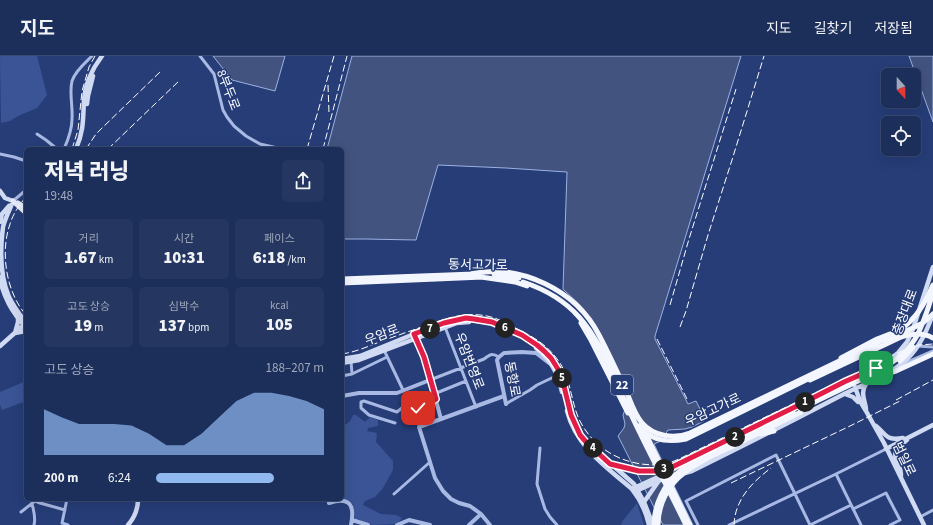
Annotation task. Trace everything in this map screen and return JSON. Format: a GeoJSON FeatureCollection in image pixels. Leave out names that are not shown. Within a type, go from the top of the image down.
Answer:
{"type":"FeatureCollection","features":[{"type":"Feature","properties":{"kind":"highway","name":"우암고가로"},"geometry":{"type":"LineString","coordinates":[[470,274],[497,272],[523,275],[545,283],[569,299],[583,312],[599,334],[642,422],[649,428],[664,435],[684,436],[918,326],[933,314]]}},
{"type":"Feature","properties":{"kind":"highway","name":"동서고가로"},"geometry":{"type":"LineString","coordinates":[[344,279],[496,274],[527,280],[550,289],[568,301],[576,308],[596,334],[605,350],[690,525]]}},
{"type":"Feature","properties":{"kind":"highway","name":"동서고가로"},"geometry":{"type":"LineString","coordinates":[[344,283],[481,277],[507,279],[523,282],[540,288],[562,301],[579,316],[590,331],[686,525]]}},
{"type":"Feature","properties":{"kind":"highway","name":"우암고가로"},"geometry":{"type":"LineString","coordinates":[[481,277],[515,282],[530,286],[555,299],[570,310],[584,327],[618,395],[633,421],[648,434],[660,440],[667,441],[680,440],[694,436],[889,337],[906,326],[914,318],[921,309],[933,285]]}},
{"type":"Feature","properties":{"kind":"highway"},"geometry":{"type":"LineString","coordinates":[[751,437],[801,410],[882,370],[896,360],[915,340],[933,293]]}},
{"type":"Feature","properties":{"kind":"highway"},"geometry":{"type":"LineString","coordinates":[[740,438],[883,373],[898,363],[906,356],[918,341],[924,329],[933,302]]}},
{"type":"Feature","properties":{"kind":"highway"},"geometry":{"type":"LineString","coordinates":[[794,385],[807,375],[877,338],[905,328],[919,311]]}},
{"type":"Feature","properties":{"kind":"highway"},"geometry":{"type":"LineString","coordinates":[[794,385],[810,380],[901,337],[914,334],[925,335],[933,338]]}},
{"type":"Feature","properties":{"kind":"highway"},"geometry":{"type":"LineString","coordinates":[[889,373],[932,354]]}},
{"type":"Feature","properties":{"kind":"highway"},"geometry":{"type":"LineString","coordinates":[[658,525],[658,518],[665,495],[683,473],[768,420]]}},
{"type":"Feature","properties":{"kind":"highway"},"geometry":{"type":"LineString","coordinates":[[654,525],[655,508],[662,493],[680,471],[694,461],[730,445],[751,437],[774,431]]}},
{"type":"Feature","properties":{"kind":"main road"},"geometry":{"type":"LineString","coordinates":[[77,147],[80,140],[83,123],[84,98],[88,81],[96,64],[102,56]]}},
{"type":"Feature","properties":{"kind":"main road"},"geometry":{"type":"LineString","coordinates":[[81,147],[85,130],[87,103],[92,78],[105,56]]}},
{"type":"Feature","properties":{"kind":"main road"},"geometry":{"type":"LineString","coordinates":[[0,191],[5,198],[24,207]]}},
{"type":"Feature","properties":{"kind":"main road"},"geometry":{"type":"LineString","coordinates":[[13,201],[24,211]]}},
{"type":"Feature","properties":{"kind":"main road"},"geometry":{"type":"LineString","coordinates":[[0,220],[2,214],[13,201]]}},
{"type":"Feature","properties":{"kind":"main road"},"geometry":{"type":"LineString","coordinates":[[13,201],[5,220],[0,256],[4,282],[9,298],[24,322]]}},
{"type":"Feature","properties":{"kind":"main road","name":"충장대로"},"geometry":{"type":"LineString","coordinates":[[635,490],[670,472],[701,453],[844,382],[876,368],[887,361],[907,342],[916,321],[933,267]]}},
{"type":"Feature","properties":{"kind":"main road"},"geometry":{"type":"LineString","coordinates":[[0,277],[7,301],[24,323]]}},
{"type":"Feature","properties":{"kind":"main road","name":"충장대로"},"geometry":{"type":"LineString","coordinates":[[643,486],[659,481],[670,472],[692,471],[889,373],[908,358],[922,340],[933,314]]}},
{"type":"Feature","properties":{"kind":"main road"},"geometry":{"type":"LineString","coordinates":[[15,333],[18,317]]}},
{"type":"Feature","properties":{"kind":"main road","name":"우암로"},"geometry":{"type":"LineString","coordinates":[[344,359],[360,356],[466,318],[492,322],[522,335],[537,345],[551,358],[561,374],[571,415],[580,435],[628,479],[644,502],[654,525]]}},
{"type":"Feature","properties":{"kind":"main road","name":"우암로"},"geometry":{"type":"LineString","coordinates":[[445,325],[466,321],[491,325],[524,340],[537,348],[551,363],[558,375],[569,418],[577,435],[588,450],[603,465],[635,490],[644,508],[649,525]]}},
{"type":"Feature","properties":{"kind":"main road"},"geometry":{"type":"LineString","coordinates":[[0,346],[24,325]]}},
{"type":"Feature","properties":{"kind":"main road"},"geometry":{"type":"LineString","coordinates":[[15,333],[24,331]]}},
{"type":"Feature","properties":{"kind":"main road","name":"우암로"},"geometry":{"type":"LineString","coordinates":[[344,363],[359,360],[415,336]]}},
{"type":"Feature","properties":{"kind":"main road"},"geometry":{"type":"LineString","coordinates":[[856,377],[855,389],[862,406]]}},
{"type":"Feature","properties":{"kind":"main road"},"geometry":{"type":"LineString","coordinates":[[844,382],[849,386],[850,392]]}},
{"type":"Feature","properties":{"kind":"main road"},"geometry":{"type":"LineString","coordinates":[[866,411],[863,392],[867,383]]}},
{"type":"Feature","properties":{"kind":"main road"},"geometry":{"type":"LineString","coordinates":[[845,394],[853,397],[862,406]]}},
{"type":"Feature","properties":{"kind":"main road","name":"범일로"},"geometry":{"type":"LineString","coordinates":[[862,406],[874,424],[924,525]]}},
{"type":"Feature","properties":{"kind":"main road"},"geometry":{"type":"LineString","coordinates":[[874,424],[886,436],[897,439],[909,437]]}},
{"type":"Feature","properties":{"kind":"main road"},"geometry":{"type":"LineString","coordinates":[[886,449],[933,425]]}},
{"type":"Feature","properties":{"kind":"main road"},"geometry":{"type":"LineString","coordinates":[[901,479],[900,469],[895,454],[898,447],[906,442],[909,437]]}},
{"type":"Feature","properties":{"kind":"main road"},"geometry":{"type":"LineString","coordinates":[[610,464],[639,471],[670,472]]}},
{"type":"Feature","properties":{"kind":"main road"},"geometry":{"type":"LineString","coordinates":[[644,502],[659,481]]}},
{"type":"Feature","properties":{"kind":"main road"},"geometry":{"type":"LineString","coordinates":[[128,525],[133,520],[136,513],[138,501]]}},
{"type":"Feature","properties":{"kind":"street"},"geometry":{"type":"LineString","coordinates":[[65,147],[72,119],[72,80],[84,63],[92,56]]}},
{"type":"Feature","properties":{"kind":"street","name":"8부두로"},"geometry":{"type":"LineString","coordinates":[[200,56],[214,74],[223,110],[234,126],[246,136],[260,144],[273,147]]}},
{"type":"Feature","properties":{"kind":"street"},"geometry":{"type":"LineString","coordinates":[[37,134],[54,147]]}},
{"type":"Feature","properties":{"kind":"street"},"geometry":{"type":"LineString","coordinates":[[0,154],[24,160]]}},
{"type":"Feature","properties":{"kind":"street"},"geometry":{"type":"LineString","coordinates":[[13,201],[24,192]]}},
{"type":"Feature","properties":{"kind":"street","name":"우암번영로"},"geometry":{"type":"LineString","coordinates":[[445,325],[476,406]]}},
{"type":"Feature","properties":{"kind":"street"},"geometry":{"type":"LineString","coordinates":[[415,336],[424,357],[441,419]]}},
{"type":"Feature","properties":{"kind":"street"},"geometry":{"type":"LineString","coordinates":[[917,346],[933,347]]}},
{"type":"Feature","properties":{"kind":"street"},"geometry":{"type":"LineString","coordinates":[[384,350],[403,390]]}},
{"type":"Feature","properties":{"kind":"street","name":"동항로"},"geometry":{"type":"LineString","coordinates":[[551,363],[547,362],[536,353],[504,353],[499,357],[498,360],[506,404],[537,385],[558,375]]}},
{"type":"Feature","properties":{"kind":"street"},"geometry":{"type":"LineString","coordinates":[[344,396],[359,393],[397,393],[484,359],[489,355],[494,354],[499,357]]}},
{"type":"Feature","properties":{"kind":"street"},"geometry":{"type":"LineString","coordinates":[[899,366],[932,354]]}},
{"type":"Feature","properties":{"kind":"street"},"geometry":{"type":"LineString","coordinates":[[344,376],[352,374],[387,357]]}},
{"type":"Feature","properties":{"kind":"street"},"geometry":{"type":"LineString","coordinates":[[351,361],[352,374]]}},
{"type":"Feature","properties":{"kind":"street"},"geometry":{"type":"LineString","coordinates":[[434,394],[466,381]]}},
{"type":"Feature","properties":{"kind":"street"},"geometry":{"type":"LineString","coordinates":[[490,525],[481,514],[470,506],[459,503],[443,492],[435,478],[419,427],[504,396]]}},
{"type":"Feature","properties":{"kind":"street"},"geometry":{"type":"LineString","coordinates":[[395,423],[369,415],[361,408],[361,402],[364,401],[395,412],[403,407],[409,409],[418,408],[436,399]]}},
{"type":"Feature","properties":{"kind":"street"},"geometry":{"type":"LineString","coordinates":[[540,448],[537,484],[545,509],[558,525]]}},
{"type":"Feature","properties":{"kind":"street"},"geometry":{"type":"LineString","coordinates":[[731,525],[886,449]]}},
{"type":"Feature","properties":{"kind":"street"},"geometry":{"type":"LineString","coordinates":[[698,525],[686,501],[776,455],[810,525],[851,505]]}},
{"type":"Feature","properties":{"kind":"street"},"geometry":{"type":"LineString","coordinates":[[394,494],[430,462]]}},
{"type":"Feature","properties":{"kind":"street"},"geometry":{"type":"LineString","coordinates":[[836,474],[861,525]]}},
{"type":"Feature","properties":{"kind":"street"},"geometry":{"type":"LineString","coordinates":[[853,509],[886,493],[900,520],[890,525]]}},
{"type":"Feature","properties":{"kind":"street"},"geometry":{"type":"LineString","coordinates":[[21,512],[35,501],[40,501],[65,510]]}},
{"type":"Feature","properties":{"kind":"street"},"geometry":{"type":"LineString","coordinates":[[67,501],[62,523],[68,525]]}},
{"type":"Feature","properties":{"kind":"street"},"geometry":{"type":"LineString","coordinates":[[329,503],[334,501]]}},
{"type":"Feature","properties":{"kind":"street"},"geometry":{"type":"LineString","coordinates":[[341,501],[348,503],[351,506],[353,512],[352,523],[368,525]]}},
{"type":"Feature","properties":{"kind":"street"},"geometry":{"type":"LineString","coordinates":[[32,504],[34,525]]}},
{"type":"Feature","properties":{"kind":"street"},"geometry":{"type":"LineString","coordinates":[[920,517],[933,510]]}},
{"type":"Feature","properties":{"kind":"street"},"geometry":{"type":"LineString","coordinates":[[469,525],[481,514]]}},
{"type":"Feature","properties":{"kind":"street"},"geometry":{"type":"LineString","coordinates":[[397,525],[409,520],[430,525]]}},
{"type":"Feature","properties":{"kind":"shaded area"},"geometry":{"type":"Polygon","coordinates":[[[0,56],[37,56],[47,95],[37,108],[10,121],[1,123],[0,56]]]}},
{"type":"Feature","properties":{"kind":"shaded area"},"geometry":{"type":"Polygon","coordinates":[[[213,56],[285,56],[275,91],[232,80],[213,56]]]}},
{"type":"Feature","properties":{"kind":"shaded area"},"geometry":{"type":"Polygon","coordinates":[[[352,56],[741,56],[655,336],[655,339],[688,404],[696,401],[705,419],[692,427],[668,430],[661,441],[654,444],[693,525],[663,525],[618,436],[624,428],[625,424],[623,415],[630,396],[592,320],[580,305],[563,289],[567,172],[438,165],[416,240],[344,239],[344,147],[328,147],[352,56]]]}},
{"type":"Feature","properties":{"kind":"shaded area"},"geometry":{"type":"Polygon","coordinates":[[[909,56],[933,56],[933,122],[921,89],[921,68],[913,68],[909,56]]]}},
{"type":"Feature","properties":{"kind":"shaded area"},"geometry":{"type":"Polygon","coordinates":[[[24,382],[24,402],[2,410],[0,405],[0,392],[24,382]]]}},
{"type":"Feature","properties":{"kind":"shaded area"},"geometry":{"type":"Polygon","coordinates":[[[353,415],[356,415],[365,422],[370,417],[378,420],[378,426],[368,428],[367,431],[377,433],[376,442],[393,461],[393,470],[383,488],[375,497],[365,501],[363,505],[381,514],[396,515],[402,518],[397,524],[373,525],[355,520],[353,504],[350,501],[344,500],[344,425],[350,421],[353,415]]]}},
{"type":"Feature","properties":{"kind":"shaded area"},"geometry":{"type":"Polygon","coordinates":[[[637,503],[644,525],[621,525],[622,522],[637,503]]]}},
{"type":"Feature","properties":{"kind":"railway"},"geometry":{"type":"LineString","coordinates":[[73,147],[78,130],[82,91],[89,67],[95,56]]}},
{"type":"Feature","properties":{"kind":"railway"},"geometry":{"type":"LineString","coordinates":[[308,147],[334,56]]}},
{"type":"Feature","properties":{"kind":"railway"},"geometry":{"type":"LineString","coordinates":[[324,147],[347,56]]}},
{"type":"Feature","properties":{"kind":"railway"},"geometry":{"type":"LineString","coordinates":[[680,327],[764,56]]}},
{"type":"Feature","properties":{"kind":"railway"},"geometry":{"type":"LineString","coordinates":[[87,147],[96,134],[160,72]]}},
{"type":"Feature","properties":{"kind":"railway"},"geometry":{"type":"LineString","coordinates":[[110,147],[180,80]]}},
{"type":"Feature","properties":{"kind":"railway"},"geometry":{"type":"LineString","coordinates":[[328,85],[329,113]]}},
{"type":"Feature","properties":{"kind":"railway"},"geometry":{"type":"LineString","coordinates":[[670,305],[736,89]]}},
{"type":"Feature","properties":{"kind":"railway"},"geometry":{"type":"LineString","coordinates":[[24,199],[16,210],[10,224],[5,247],[5,259],[10,283],[19,306],[24,312]]}},
{"type":"Feature","properties":{"kind":"railway"},"geometry":{"type":"LineString","coordinates":[[344,354],[452,317],[480,315],[494,318],[534,338],[551,351],[560,363],[566,376],[578,417],[593,439],[614,455],[638,464],[652,465],[670,463],[679,459],[904,350],[919,345],[933,344]]}},
{"type":"Feature","properties":{"kind":"railway"},"geometry":{"type":"LineString","coordinates":[[657,339],[688,401]]}},
{"type":"Feature","properties":{"kind":"railway"},"geometry":{"type":"LineString","coordinates":[[896,400],[933,380]]}},
{"type":"Feature","properties":{"kind":"railway"},"geometry":{"type":"LineString","coordinates":[[731,483],[902,400]]}},
{"type":"Feature","properties":{"kind":"railway"},"geometry":{"type":"LineString","coordinates":[[734,525],[737,508],[745,493],[771,468]]}},
{"type":"Feature","properties":{"kind":"route"},"geometry":{"type":"LineString","coordinates":[[418,408],[436,399],[424,357],[414,334],[444,323],[466,318],[492,322],[522,335],[544,351],[551,358],[561,374],[571,415],[580,435],[610,464],[639,471],[668,469],[844,382],[876,368]]}}]}
